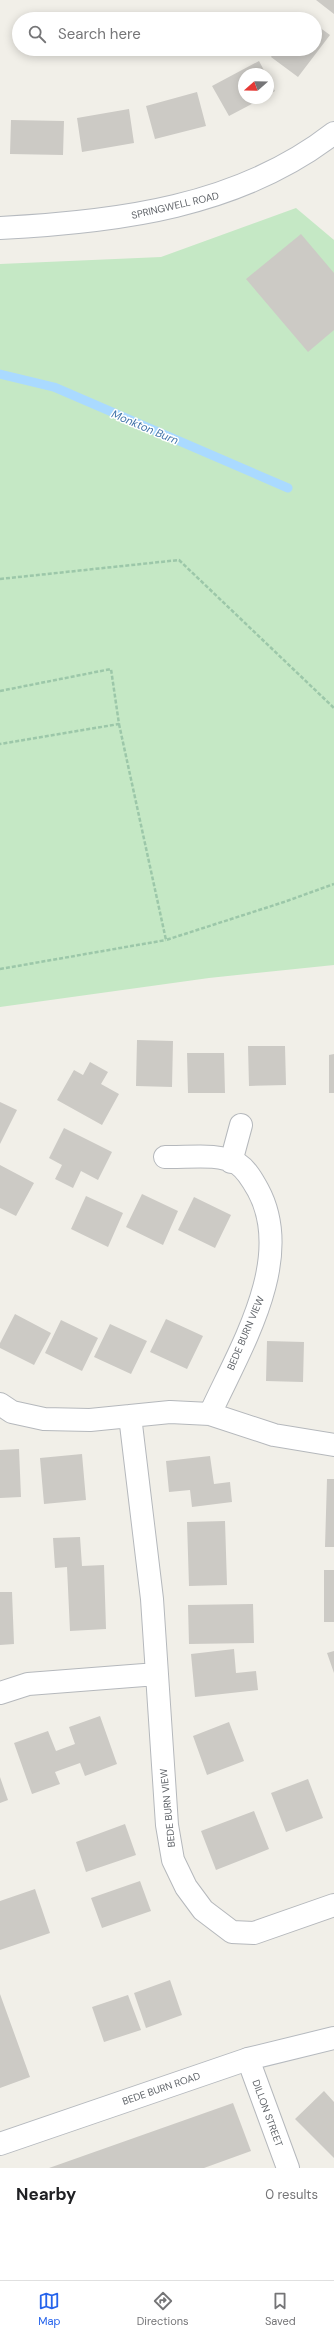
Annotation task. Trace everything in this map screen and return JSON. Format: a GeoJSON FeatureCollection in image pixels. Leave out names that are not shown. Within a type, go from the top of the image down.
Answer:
{"type":"FeatureCollection","features":[{"type":"Feature","properties":{"kind":"street","name":"SPRINGWELL ROAD"},"geometry":{"type":"LineString","coordinates":[[0,228],[60,225],[124,217],[219,195],[252,183],[316,147],[334,133]]}},
{"type":"Feature","properties":{"kind":"street"},"geometry":{"type":"LineString","coordinates":[[231,1162],[242,1125]]}},
{"type":"Feature","properties":{"kind":"street","name":"BEDE BURN VIEW"},"geometry":{"type":"LineString","coordinates":[[165,1158],[218,1158],[238,1164],[251,1178],[263,1200],[269,1227],[272,1253],[268,1275],[258,1308],[210,1414]]}},
{"type":"Feature","properties":{"kind":"street"},"geometry":{"type":"LineString","coordinates":[[0,1404],[12,1412],[44,1419],[90,1420],[170,1412],[210,1414],[274,1435],[334,1445]]}},
{"type":"Feature","properties":{"kind":"street","name":"BEDE BURN VIEW"},"geometry":{"type":"LineString","coordinates":[[130,1416],[152,1599],[167,1825],[173,1860],[186,1886],[203,1910],[232,1932],[254,1933],[334,1905]]}},
{"type":"Feature","properties":{"kind":"street"},"geometry":{"type":"LineString","coordinates":[[0,1693],[28,1684],[157,1674]]}},
{"type":"Feature","properties":{"kind":"street","name":"BEDE BURN ROAD"},"geometry":{"type":"LineString","coordinates":[[0,2144],[248,2059],[331,2040]]}},
{"type":"Feature","properties":{"kind":"street","name":"DILLON STREET"},"geometry":{"type":"LineString","coordinates":[[248,2059],[288,2168]]}},
{"type":"Feature","properties":{"kind":"path"},"geometry":{"type":"LineString","coordinates":[[0,579],[179,560],[334,708]]}},
{"type":"Feature","properties":{"kind":"path"},"geometry":{"type":"LineString","coordinates":[[0,691],[111,669],[119,724],[166,940]]}},
{"type":"Feature","properties":{"kind":"path"},"geometry":{"type":"LineString","coordinates":[[0,744],[119,724]]}},
{"type":"Feature","properties":{"kind":"path"},"geometry":{"type":"LineString","coordinates":[[0,970],[166,940],[284,902],[334,884]]}},
{"type":"Feature","properties":{"kind":"green space"},"geometry":{"type":"Polygon","coordinates":[[[296,208],[334,240],[334,965],[209,978],[0,1007],[0,264],[161,257],[296,208]]]}},
{"type":"Feature","properties":{"kind":"building"},"geometry":{"type":"Polygon","coordinates":[[[316,0],[334,0],[334,14],[316,0]]]}},
{"type":"Feature","properties":{"kind":"building"},"geometry":{"type":"Polygon","coordinates":[[[322,29],[330,35],[322,46],[322,29]]]}},
{"type":"Feature","properties":{"kind":"building"},"geometry":{"type":"Polygon","coordinates":[[[272,56],[314,56],[298,77],[272,56]]]}},
{"type":"Feature","properties":{"kind":"building"},"geometry":{"type":"Polygon","coordinates":[[[259,61],[263,68],[246,68],[259,61]]]}},
{"type":"Feature","properties":{"kind":"building"},"geometry":{"type":"Polygon","coordinates":[[[238,72],[238,104],[252,104],[229,116],[212,86],[238,72]]]}},
{"type":"Feature","properties":{"kind":"building"},"geometry":{"type":"Polygon","coordinates":[[[197,92],[206,126],[155,139],[146,106],[197,92]]]}},
{"type":"Feature","properties":{"kind":"building"},"geometry":{"type":"Polygon","coordinates":[[[129,109],[134,143],[82,152],[77,118],[129,109]]]}},
{"type":"Feature","properties":{"kind":"building"},"geometry":{"type":"Polygon","coordinates":[[[11,120],[64,121],[63,155],[10,154],[11,120]]]}},
{"type":"Feature","properties":{"kind":"building"},"geometry":{"type":"Polygon","coordinates":[[[301,234],[334,273],[334,330],[308,352],[246,279],[301,234]]]}},
{"type":"Feature","properties":{"kind":"building"},"geometry":{"type":"Polygon","coordinates":[[[137,1040],[173,1041],[172,1087],[136,1086],[137,1040]]]}},
{"type":"Feature","properties":{"kind":"building"},"geometry":{"type":"Polygon","coordinates":[[[248,1046],[285,1046],[286,1085],[249,1086],[248,1046]]]}},
{"type":"Feature","properties":{"kind":"building"},"geometry":{"type":"Polygon","coordinates":[[[187,1053],[224,1053],[225,1093],[188,1093],[187,1053]]]}},
{"type":"Feature","properties":{"kind":"building"},"geometry":{"type":"Polygon","coordinates":[[[334,1054],[334,1093],[329,1093],[329,1055],[334,1054]]]}},
{"type":"Feature","properties":{"kind":"building"},"geometry":{"type":"Polygon","coordinates":[[[90,1062],[108,1072],[101,1084],[119,1094],[102,1125],[57,1100],[74,1070],[83,1075],[90,1062]]]}},
{"type":"Feature","properties":{"kind":"building"},"geometry":{"type":"Polygon","coordinates":[[[0,1102],[17,1110],[0,1144],[0,1102]]]}},
{"type":"Feature","properties":{"kind":"building"},"geometry":{"type":"Polygon","coordinates":[[[64,1128],[112,1152],[98,1180],[81,1171],[73,1188],[55,1179],[62,1165],[49,1158],[64,1128]]]}},
{"type":"Feature","properties":{"kind":"building"},"geometry":{"type":"Polygon","coordinates":[[[0,1165],[34,1183],[16,1216],[0,1208],[0,1165]]]}},
{"type":"Feature","properties":{"kind":"building"},"geometry":{"type":"Polygon","coordinates":[[[142,1194],[178,1211],[163,1245],[126,1227],[142,1194]]]}},
{"type":"Feature","properties":{"kind":"building"},"geometry":{"type":"Polygon","coordinates":[[[86,1196],[123,1213],[108,1247],[71,1229],[86,1196]]]}},
{"type":"Feature","properties":{"kind":"building"},"geometry":{"type":"Polygon","coordinates":[[[194,1197],[231,1215],[215,1248],[178,1230],[194,1197]]]}},
{"type":"Feature","properties":{"kind":"building"},"geometry":{"type":"Polygon","coordinates":[[[15,1314],[51,1333],[34,1365],[0,1348],[0,1343],[15,1314]]]}},
{"type":"Feature","properties":{"kind":"building"},"geometry":{"type":"Polygon","coordinates":[[[166,1319],[203,1336],[187,1369],[150,1352],[166,1319]]]}},
{"type":"Feature","properties":{"kind":"building"},"geometry":{"type":"Polygon","coordinates":[[[61,1320],[98,1338],[82,1371],[45,1353],[61,1320]]]}},
{"type":"Feature","properties":{"kind":"building"},"geometry":{"type":"Polygon","coordinates":[[[110,1324],[147,1341],[131,1374],[94,1357],[110,1324]]]}},
{"type":"Feature","properties":{"kind":"building"},"geometry":{"type":"Polygon","coordinates":[[[267,1341],[304,1342],[303,1382],[266,1381],[267,1341]]]}},
{"type":"Feature","properties":{"kind":"building"},"geometry":{"type":"Polygon","coordinates":[[[19,1449],[21,1497],[0,1498],[0,1450],[19,1449]]]}},
{"type":"Feature","properties":{"kind":"building"},"geometry":{"type":"Polygon","coordinates":[[[82,1454],[86,1500],[44,1504],[40,1458],[82,1454]]]}},
{"type":"Feature","properties":{"kind":"building"},"geometry":{"type":"Polygon","coordinates":[[[210,1456],[214,1484],[230,1482],[232,1502],[192,1507],[190,1490],[169,1492],[166,1461],[210,1456]]]}},
{"type":"Feature","properties":{"kind":"building"},"geometry":{"type":"Polygon","coordinates":[[[327,1479],[334,1479],[334,1547],[325,1547],[327,1479]]]}},
{"type":"Feature","properties":{"kind":"building"},"geometry":{"type":"Polygon","coordinates":[[[225,1521],[227,1585],[189,1586],[187,1522],[225,1521]]]}},
{"type":"Feature","properties":{"kind":"building"},"geometry":{"type":"Polygon","coordinates":[[[80,1537],[82,1566],[104,1565],[106,1629],[70,1631],[67,1567],[55,1568],[53,1538],[80,1537]]]}},
{"type":"Feature","properties":{"kind":"building"},"geometry":{"type":"Polygon","coordinates":[[[324,1570],[334,1570],[334,1622],[324,1622],[324,1570]]]}},
{"type":"Feature","properties":{"kind":"building"},"geometry":{"type":"Polygon","coordinates":[[[0,1592],[12,1592],[14,1644],[0,1645],[0,1592]]]}},
{"type":"Feature","properties":{"kind":"building"},"geometry":{"type":"Polygon","coordinates":[[[253,1604],[254,1643],[189,1644],[188,1605],[253,1604]]]}},
{"type":"Feature","properties":{"kind":"building"},"geometry":{"type":"Polygon","coordinates":[[[234,1649],[236,1673],[256,1671],[258,1690],[195,1697],[191,1654],[234,1649]]]}},
{"type":"Feature","properties":{"kind":"building"},"geometry":{"type":"Polygon","coordinates":[[[334,1651],[334,1673],[327,1653],[334,1651]]]}},
{"type":"Feature","properties":{"kind":"building"},"geometry":{"type":"Polygon","coordinates":[[[100,1716],[117,1764],[85,1776],[80,1763],[55,1772],[60,1784],[32,1794],[14,1743],[48,1731],[56,1751],[75,1744],[69,1727],[100,1716]]]}},
{"type":"Feature","properties":{"kind":"building"},"geometry":{"type":"Polygon","coordinates":[[[229,1722],[244,1761],[207,1775],[193,1736],[229,1722]]]}},
{"type":"Feature","properties":{"kind":"building"},"geometry":{"type":"Polygon","coordinates":[[[0,1777],[8,1800],[0,1803],[0,1777]]]}},
{"type":"Feature","properties":{"kind":"building"},"geometry":{"type":"Polygon","coordinates":[[[308,1779],[323,1818],[286,1832],[271,1793],[308,1779]]]}},
{"type":"Feature","properties":{"kind":"building"},"geometry":{"type":"Polygon","coordinates":[[[254,1811],[269,1849],[216,1870],[201,1831],[254,1811]]]}},
{"type":"Feature","properties":{"kind":"building"},"geometry":{"type":"Polygon","coordinates":[[[125,1824],[136,1855],[86,1872],[76,1842],[125,1824]]]}},
{"type":"Feature","properties":{"kind":"building"},"geometry":{"type":"Polygon","coordinates":[[[140,1881],[151,1911],[102,1928],[91,1898],[140,1881]]]}},
{"type":"Feature","properties":{"kind":"building"},"geometry":{"type":"Polygon","coordinates":[[[35,1889],[50,1933],[0,1950],[0,1901],[35,1889]]]}},
{"type":"Feature","properties":{"kind":"building"},"geometry":{"type":"Polygon","coordinates":[[[170,1980],[182,2015],[146,2028],[134,1993],[170,1980]]]}},
{"type":"Feature","properties":{"kind":"building"},"geometry":{"type":"Polygon","coordinates":[[[0,1994],[30,2077],[0,2088],[0,1994]]]}},
{"type":"Feature","properties":{"kind":"building"},"geometry":{"type":"Polygon","coordinates":[[[128,1995],[141,2030],[104,2042],[92,2007],[128,1995]]]}},
{"type":"Feature","properties":{"kind":"building"},"geometry":{"type":"Polygon","coordinates":[[[324,2091],[334,2102],[334,2158],[295,2119],[324,2091]]]}},
{"type":"Feature","properties":{"kind":"building"},"geometry":{"type":"Polygon","coordinates":[[[233,2103],[251,2151],[204,2168],[49,2168],[233,2103]]]}},
{"type":"Feature","properties":{"kind":"waterway","name":"Monkton Burn"},"geometry":{"type":"LineString","coordinates":[[0,374],[54,387],[288,488]]}}]}
